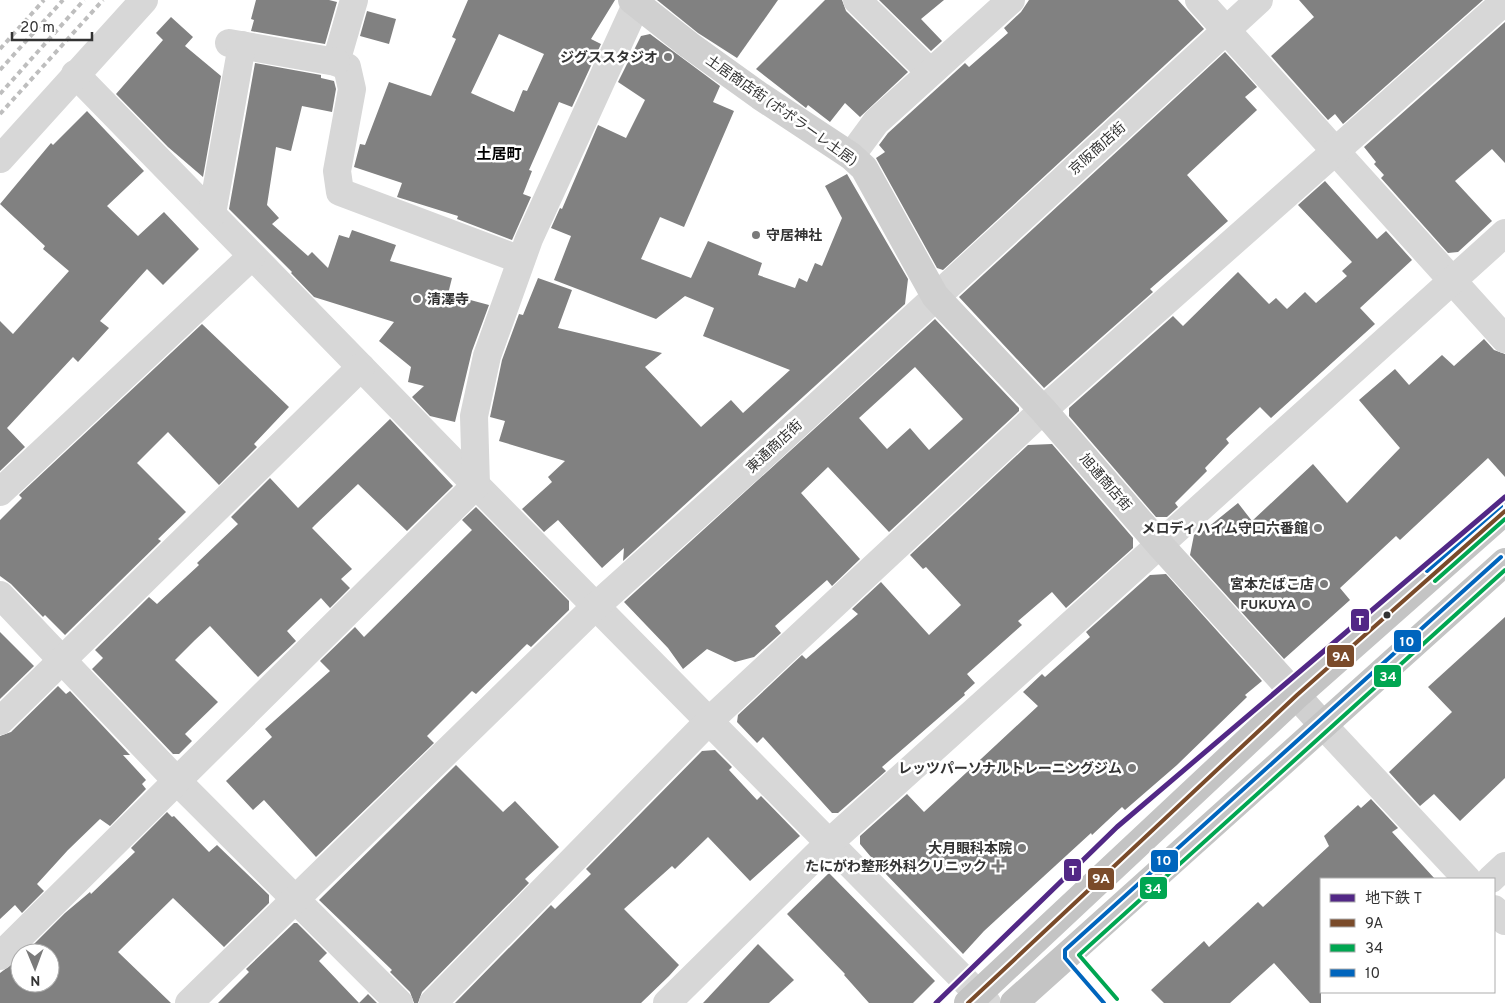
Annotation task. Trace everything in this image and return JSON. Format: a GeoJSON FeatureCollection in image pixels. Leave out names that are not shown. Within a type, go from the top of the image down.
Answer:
{"type":"FeatureCollection","features":[{"type":"Feature","properties":{"kind":"highway"},"geometry":{"type":"LineString","coordinates":[[978,1000],[1297,695],[1505,511]]}},
{"type":"Feature","properties":{"kind":"highway"},"geometry":{"type":"LineString","coordinates":[[1014,1003],[1505,562]]}},
{"type":"Feature","properties":{"kind":"main road","name":"土居商店街 (ポポラーレ土居)"},"geometry":{"type":"LineString","coordinates":[[634,2],[760,96],[851,156],[864,168],[935,296]]}},
{"type":"Feature","properties":{"kind":"main road","name":"旭通商店街"},"geometry":{"type":"LineString","coordinates":[[935,296],[1043,410],[1160,545],[1323,725]]}},
{"type":"Feature","properties":{"kind":"street"},"geometry":{"type":"LineString","coordinates":[[0,158],[144,0]]}},
{"type":"Feature","properties":{"kind":"street"},"geometry":{"type":"LineString","coordinates":[[336,62],[354,0]]}},
{"type":"Feature","properties":{"kind":"street"},"geometry":{"type":"LineString","coordinates":[[857,0],[930,72]]}},
{"type":"Feature","properties":{"kind":"street"},"geometry":{"type":"LineString","coordinates":[[851,156],[876,122],[1010,0]]}},
{"type":"Feature","properties":{"kind":"street"},"geometry":{"type":"LineString","coordinates":[[1198,0],[1505,340]]}},
{"type":"Feature","properties":{"kind":"street","name":"京阪商店街"},"geometry":{"type":"LineString","coordinates":[[935,296],[1259,0]]}},
{"type":"Feature","properties":{"kind":"street"},"geometry":{"type":"LineString","coordinates":[[0,956],[476,485],[474,416],[486,356],[521,260],[634,2]]}},
{"type":"Feature","properties":{"kind":"street"},"geometry":{"type":"LineString","coordinates":[[434,1003],[709,721],[1043,410],[1505,2]]}},
{"type":"Feature","properties":{"kind":"street"},"geometry":{"type":"LineString","coordinates":[[212,214],[236,44],[336,62],[347,68],[352,90],[337,172],[340,192],[521,260]]}},
{"type":"Feature","properties":{"kind":"street"},"geometry":{"type":"LineString","coordinates":[[75,74],[476,485],[603,600],[709,721],[830,842],[978,1000]]}},
{"type":"Feature","properties":{"kind":"street"},"geometry":{"type":"LineString","coordinates":[[667,1003],[830,842],[1505,233]]}},
{"type":"Feature","properties":{"kind":"street"},"geometry":{"type":"LineString","coordinates":[[0,492],[252,256]]}},
{"type":"Feature","properties":{"kind":"street","name":"東通商店街"},"geometry":{"type":"LineString","coordinates":[[189,1003],[603,600],[935,296]]}},
{"type":"Feature","properties":{"kind":"street"},"geometry":{"type":"LineString","coordinates":[[0,721],[360,367]]}},
{"type":"Feature","properties":{"kind":"street"},"geometry":{"type":"LineString","coordinates":[[0,594],[176,780],[399,1003]]}},
{"type":"Feature","properties":{"kind":"street"},"geometry":{"type":"LineString","coordinates":[[1323,725],[1466,878]]}},
{"type":"Feature","properties":{"kind":"street"},"geometry":{"type":"LineString","coordinates":[[1492,878],[1505,866]]}},
{"type":"Feature","properties":{"kind":"street"},"geometry":{"type":"LineString","coordinates":[[1495,910],[1505,921]]}},
{"type":"Feature","properties":{"kind":"building"},"geometry":{"type":"Polygon","coordinates":[[[256,0],[329,0],[337,2],[325,44],[251,31],[254,20],[251,19],[256,0]]]}},
{"type":"Feature","properties":{"kind":"building"},"geometry":{"type":"Polygon","coordinates":[[[468,0],[615,0],[591,39],[601,44],[572,107],[559,102],[529,170],[532,171],[523,194],[531,197],[512,240],[457,219],[458,216],[397,197],[402,183],[354,167],[360,144],[365,145],[389,82],[431,96],[456,39],[452,37],[468,0]],[[499,34],[471,93],[514,112],[523,90],[527,91],[544,54],[499,34]]]}},
{"type":"Feature","properties":{"kind":"building"},"geometry":{"type":"Polygon","coordinates":[[[657,0],[778,0],[737,58],[698,33],[657,0]]]}},
{"type":"Feature","properties":{"kind":"building"},"geometry":{"type":"Polygon","coordinates":[[[825,0],[842,0],[846,11],[908,72],[860,117],[845,103],[830,122],[808,105],[806,108],[756,69],[825,0]]]}},
{"type":"Feature","properties":{"kind":"building"},"geometry":{"type":"Polygon","coordinates":[[[879,0],[944,0],[921,19],[942,41],[931,51],[879,0]]]}},
{"type":"Feature","properties":{"kind":"building"},"geometry":{"type":"Polygon","coordinates":[[[1029,0],[1178,0],[1204,29],[943,270],[937,268],[876,158],[885,152],[879,145],[888,133],[965,63],[969,67],[1008,33],[1004,28],[1021,12],[1029,0]]]}},
{"type":"Feature","properties":{"kind":"building"},"geometry":{"type":"Polygon","coordinates":[[[1299,0],[1483,0],[1343,124],[1335,114],[1328,120],[1271,56],[1314,17],[1299,0]]]}},
{"type":"Feature","properties":{"kind":"building"},"geometry":{"type":"Polygon","coordinates":[[[367,11],[396,19],[389,44],[360,36],[367,11]]]}},
{"type":"Feature","properties":{"kind":"building"},"geometry":{"type":"Polygon","coordinates":[[[171,17],[193,37],[185,46],[221,76],[203,177],[168,147],[116,94],[163,40],[156,33],[171,17]]]}},
{"type":"Feature","properties":{"kind":"building"},"geometry":{"type":"Polygon","coordinates":[[[1505,22],[1505,163],[1492,149],[1455,181],[1492,221],[1458,252],[1448,253],[1381,178],[1384,175],[1374,164],[1376,162],[1364,147],[1505,22]]]}},
{"type":"Feature","properties":{"kind":"building"},"geometry":{"type":"Polygon","coordinates":[[[650,34],[720,86],[713,102],[734,111],[684,227],[660,217],[641,259],[691,278],[708,241],[762,263],[758,275],[795,288],[799,278],[807,282],[815,263],[822,266],[842,218],[825,186],[847,174],[908,279],[905,304],[623,561],[624,548],[602,568],[558,520],[544,532],[522,509],[552,482],[548,477],[565,461],[499,441],[505,421],[490,417],[502,360],[519,314],[523,315],[538,278],[572,290],[558,328],[662,353],[645,367],[701,427],[731,400],[743,413],[790,370],[703,336],[714,308],[685,296],[656,319],[554,280],[571,236],[551,228],[560,208],[562,209],[598,125],[626,138],[645,100],[618,82],[641,36],[650,34]]]}},
{"type":"Feature","properties":{"kind":"building"},"geometry":{"type":"Polygon","coordinates":[[[1225,52],[1257,87],[1245,97],[1257,110],[1187,175],[1228,221],[1150,289],[1153,292],[1044,388],[959,297],[1225,52]]]}},
{"type":"Feature","properties":{"kind":"building"},"geometry":{"type":"Polygon","coordinates":[[[255,63],[321,75],[321,78],[334,81],[336,89],[332,112],[302,106],[291,151],[276,147],[267,205],[279,218],[272,224],[308,256],[312,252],[328,268],[339,235],[349,238],[352,230],[396,245],[390,261],[452,278],[448,294],[489,305],[472,351],[455,422],[430,416],[412,397],[424,386],[408,382],[411,367],[379,341],[394,322],[314,297],[292,272],[229,209],[255,63]]]}},
{"type":"Feature","properties":{"kind":"building"},"geometry":{"type":"Polygon","coordinates":[[[87,111],[144,171],[107,206],[138,236],[164,212],[199,249],[163,285],[147,269],[100,321],[109,328],[78,362],[73,357],[7,428],[25,447],[0,471],[0,321],[13,334],[69,271],[43,249],[45,246],[0,204],[51,143],[53,145],[87,111]]]}},
{"type":"Feature","properties":{"kind":"building"},"geometry":{"type":"Polygon","coordinates":[[[1325,181],[1377,239],[1386,231],[1412,260],[1360,308],[1375,324],[1271,418],[1260,407],[1226,439],[1229,443],[1205,468],[1207,471],[1175,503],[1178,507],[1167,517],[1156,517],[1069,416],[1069,408],[1173,316],[1183,326],[1238,272],[1269,304],[1276,298],[1287,309],[1305,292],[1316,303],[1347,276],[1342,271],[1352,262],[1298,205],[1325,181]]]}},
{"type":"Feature","properties":{"kind":"building"},"geometry":{"type":"Polygon","coordinates":[[[935,319],[1019,408],[1019,411],[889,532],[828,467],[801,493],[860,559],[832,586],[827,580],[775,626],[781,633],[754,657],[735,662],[707,649],[683,669],[668,648],[624,602],[935,319]],[[915,367],[859,418],[887,449],[910,428],[929,450],[963,419],[915,367]]]}},
{"type":"Feature","properties":{"kind":"building"},"geometry":{"type":"Polygon","coordinates":[[[202,324],[289,407],[254,444],[257,447],[219,485],[168,432],[137,463],[186,512],[158,539],[161,541],[65,635],[0,576],[0,520],[22,498],[19,495],[202,324]]]}},
{"type":"Feature","properties":{"kind":"building"},"geometry":{"type":"Polygon","coordinates":[[[1484,339],[1494,350],[1505,354],[1505,477],[1488,458],[1400,540],[1396,536],[1340,588],[1350,600],[1284,659],[1190,555],[1194,535],[1200,530],[1202,532],[1238,503],[1252,521],[1313,464],[1347,503],[1400,448],[1359,400],[1395,369],[1409,385],[1442,355],[1454,366],[1484,339]]]}},
{"type":"Feature","properties":{"kind":"building"},"geometry":{"type":"Polygon","coordinates":[[[390,419],[453,486],[407,531],[358,484],[315,525],[312,528],[352,569],[341,579],[350,588],[330,608],[321,598],[287,631],[296,641],[258,677],[210,626],[195,640],[175,660],[218,702],[185,734],[192,741],[179,754],[173,754],[92,669],[103,658],[95,650],[149,597],[157,604],[199,565],[197,563],[238,524],[231,517],[270,478],[298,508],[390,419]]]}},
{"type":"Feature","properties":{"kind":"building"},"geometry":{"type":"Polygon","coordinates":[[[1052,444],[1133,538],[1133,548],[1066,608],[1052,592],[1018,621],[1022,625],[967,674],[975,683],[964,693],[965,695],[882,767],[886,771],[838,813],[832,813],[763,737],[757,743],[737,722],[738,715],[802,655],[806,659],[858,614],[852,609],[881,582],[929,635],[961,605],[926,567],[923,569],[910,555],[1028,445],[1052,444]]]}},
{"type":"Feature","properties":{"kind":"building"},"geometry":{"type":"Polygon","coordinates":[[[476,507],[569,601],[569,610],[531,647],[527,644],[476,694],[472,691],[427,736],[434,743],[316,857],[264,800],[253,810],[226,781],[272,737],[265,729],[330,671],[320,661],[355,627],[364,637],[472,530],[462,520],[476,507]]]}},
{"type":"Feature","properties":{"kind":"building"},"geometry":{"type":"Polygon","coordinates":[[[1166,574],[1262,681],[1245,695],[1247,697],[1177,765],[1125,810],[1122,807],[1092,835],[1091,833],[984,931],[963,954],[882,870],[860,844],[860,836],[907,794],[924,812],[1038,706],[1023,692],[1042,674],[1045,677],[1090,637],[1086,632],[1150,575],[1166,574]]]}},
{"type":"Feature","properties":{"kind":"building"},"geometry":{"type":"Polygon","coordinates":[[[1505,617],[1505,778],[1460,821],[1434,794],[1420,806],[1389,772],[1452,712],[1428,687],[1505,617]]]}},
{"type":"Feature","properties":{"kind":"building"},"geometry":{"type":"Polygon","coordinates":[[[0,632],[34,666],[0,699],[0,632]]]}},
{"type":"Feature","properties":{"kind":"building"},"geometry":{"type":"Polygon","coordinates":[[[58,686],[66,694],[70,691],[130,755],[123,755],[146,780],[142,784],[146,789],[110,826],[100,819],[68,850],[37,884],[44,891],[22,913],[15,905],[0,919],[0,736],[11,732],[58,686]]]}},
{"type":"Feature","properties":{"kind":"building"},"geometry":{"type":"Polygon","coordinates":[[[715,750],[732,767],[729,770],[757,800],[761,796],[800,836],[750,881],[708,837],[675,869],[672,866],[624,909],[679,965],[669,976],[641,1003],[455,1003],[551,905],[555,909],[591,874],[586,869],[702,751],[715,750]]]}},
{"type":"Feature","properties":{"kind":"building"},"geometry":{"type":"Polygon","coordinates":[[[456,765],[503,812],[515,801],[559,847],[525,879],[529,883],[422,992],[418,1003],[414,1003],[410,992],[390,972],[392,970],[319,900],[456,765]]]}},
{"type":"Feature","properties":{"kind":"building"},"geometry":{"type":"Polygon","coordinates":[[[1371,799],[1398,828],[1392,832],[1434,878],[1320,878],[1321,1003],[1310,1003],[1274,963],[1230,1003],[1164,1003],[1151,990],[1204,941],[1209,947],[1258,902],[1263,907],[1329,846],[1324,836],[1358,805],[1361,808],[1371,799]]]}},
{"type":"Feature","properties":{"kind":"building"},"geometry":{"type":"Polygon","coordinates":[[[167,812],[172,817],[174,816],[209,852],[217,845],[269,895],[269,903],[224,947],[173,898],[118,952],[171,1003],[0,1003],[0,973],[10,966],[10,993],[60,993],[60,943],[35,943],[65,913],[90,892],[91,894],[135,852],[131,848],[167,812]]]}},
{"type":"Feature","properties":{"kind":"building"},"geometry":{"type":"Polygon","coordinates":[[[829,873],[935,981],[913,1003],[869,1003],[845,974],[787,914],[829,873]]]}},
{"type":"Feature","properties":{"kind":"building"},"geometry":{"type":"Polygon","coordinates":[[[294,923],[297,923],[327,953],[319,961],[359,1003],[218,1003],[249,972],[246,969],[294,923]]]}},
{"type":"Feature","properties":{"kind":"building"},"geometry":{"type":"Polygon","coordinates":[[[758,944],[794,980],[769,1003],[703,1003],[758,944]]]}},
{"type":"Feature","properties":{"kind":"building"},"geometry":{"type":"Polygon","coordinates":[[[368,994],[377,1003],[359,1003],[368,994]]]}},
{"type":"Feature","properties":{"kind":"railway"},"geometry":{"type":"LineString","coordinates":[[0,49],[44,0]]}},
{"type":"Feature","properties":{"kind":"railway"},"geometry":{"type":"LineString","coordinates":[[0,70],[63,0]]}},
{"type":"Feature","properties":{"kind":"railway"},"geometry":{"type":"LineString","coordinates":[[0,94],[84,0]]}},
{"type":"Feature","properties":{"kind":"railway"},"geometry":{"type":"LineString","coordinates":[[0,114],[103,0]]}},
{"type":"Feature","properties":{"kind":"metro line","name":"T"},"geometry":{"type":"LineString","coordinates":[[936,1003],[1117,827],[1505,497]]}},
{"type":"Feature","properties":{"kind":"transit line","name":"10"},"geometry":{"type":"LineString","coordinates":[[1427,571],[1501,506]]}},
{"type":"Feature","properties":{"kind":"transit line","name":"9A"},"geometry":{"type":"LineString","coordinates":[[968,1003],[1297,695],[1505,511]]}},
{"type":"Feature","properties":{"kind":"transit line","name":"34"},"geometry":{"type":"LineString","coordinates":[[1435,581],[1505,519]]}},
{"type":"Feature","properties":{"kind":"transit line","name":"10"},"geometry":{"type":"LineString","coordinates":[[1104,1003],[1065,958],[1065,950],[1501,557]]}},
{"type":"Feature","properties":{"kind":"transit line","name":"34"},"geometry":{"type":"LineString","coordinates":[[1117,999],[1079,955],[1505,570]]}},
{"type":"Feature","properties":{"kind":"place","name":"ジグススタジオ"},"geometry":{"type":"Point","coordinates":[668,57]}},
{"type":"Feature","properties":{"kind":"place","name":"守居神社"},"geometry":{"type":"Point","coordinates":[756,235]}},
{"type":"Feature","properties":{"kind":"place","name":"清澤寺"},"geometry":{"type":"Point","coordinates":[417,299]}},
{"type":"Feature","properties":{"kind":"place","name":"メロディハイム守口六番館"},"geometry":{"type":"Point","coordinates":[1318,528]}},
{"type":"Feature","properties":{"kind":"place","name":"宮本たばこ店"},"geometry":{"type":"Point","coordinates":[1324,584]}},
{"type":"Feature","properties":{"kind":"place","name":"FUKUYA"},"geometry":{"type":"Point","coordinates":[1306,604]}},
{"type":"Feature","properties":{"kind":"place","name":"レッツパーソナルトレーニングジム"},"geometry":{"type":"Point","coordinates":[1132,768]}},
{"type":"Feature","properties":{"kind":"place","name":"大月眼科本院"},"geometry":{"type":"Point","coordinates":[1022,848]}},
{"type":"Feature","properties":{"kind":"place","name":"たにがわ整形外科クリニック"},"geometry":{"type":"Point","coordinates":[998,866]}},
{"type":"Feature","properties":{"kind":"district","name":"土居町"},"geometry":{"type":"Point","coordinates":[499,154]}}]}
